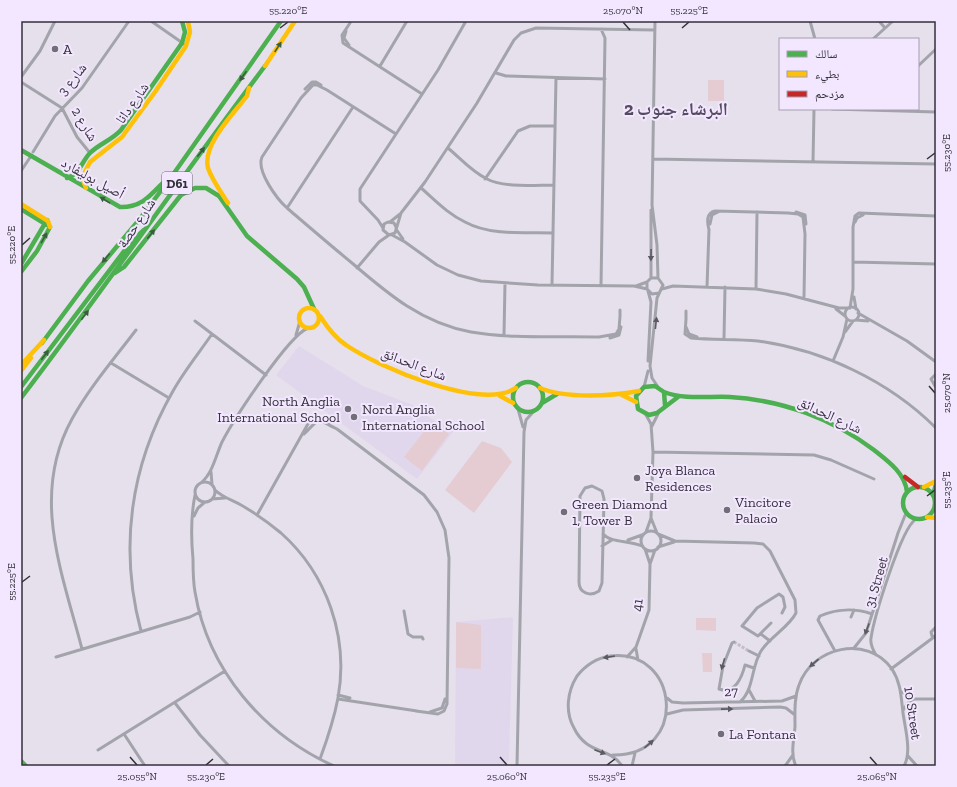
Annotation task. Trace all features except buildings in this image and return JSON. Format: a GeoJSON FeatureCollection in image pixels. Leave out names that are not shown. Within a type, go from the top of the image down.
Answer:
{"type":"FeatureCollection","features":[{"type":"Feature","properties":{"kind":"main road"},"geometry":{"type":"LineString","coordinates":[[182,21],[185,32],[184,44]]}},
{"type":"Feature","properties":{"kind":"main road","name":"شارع دانا"},"geometry":{"type":"LineString","coordinates":[[86,188],[82,178],[92,160],[97,154],[122,136],[184,44],[190,32],[188,21]]}},
{"type":"Feature","properties":{"kind":"main road","name":"شارع حصة"},"geometry":{"type":"LineString","coordinates":[[21,371],[88,281],[139,220],[172,176],[281,21]]}},
{"type":"Feature","properties":{"kind":"main road","name":"شارع حصة"},"geometry":{"type":"LineString","coordinates":[[21,398],[115,273],[144,230],[249,88],[295,21]]}},
{"type":"Feature","properties":{"kind":"main road","name":"شارع دانا"},"geometry":{"type":"LineString","coordinates":[[68,178],[76,173],[90,153],[118,133],[184,44]]}},
{"type":"Feature","properties":{"kind":"main road"},"geometry":{"type":"LineString","coordinates":[[234,217],[208,168],[208,156],[212,145],[247,96],[249,88]]}},
{"type":"Feature","properties":{"kind":"main road","name":"أصيل بوليفارد"},"geometry":{"type":"LineString","coordinates":[[21,150],[32,154],[68,178],[120,207],[133,208],[145,202],[162,182],[172,176]]}},
{"type":"Feature","properties":{"kind":"main road"},"geometry":{"type":"LineString","coordinates":[[115,273],[124,267],[178,199],[190,189],[206,188],[216,193],[247,236],[297,278],[314,309],[330,331]]}},
{"type":"Feature","properties":{"kind":"main road"},"geometry":{"type":"LineString","coordinates":[[21,204],[46,222],[50,223],[50,227],[37,251],[21,272]]}},
{"type":"Feature","properties":{"kind":"main road"},"geometry":{"type":"LineString","coordinates":[[21,209],[46,222]]}},
{"type":"Feature","properties":{"kind":"main road"},"geometry":{"type":"LineString","coordinates":[[21,264],[46,222]]}},
{"type":"Feature","properties":{"kind":"main road"},"geometry":{"type":"LineString","coordinates":[[21,386],[131,242],[144,230]]}},
{"type":"Feature","properties":{"kind":"main road"},"geometry":{"type":"LineString","coordinates":[[306,292],[304,309],[300,315],[300,321],[302,324],[310,328],[330,331]]}},
{"type":"Feature","properties":{"kind":"main road"},"geometry":{"type":"LineString","coordinates":[[304,309],[314,309]]}},
{"type":"Feature","properties":{"kind":"main road"},"geometry":{"type":"LineString","coordinates":[[310,328],[319,322],[320,316]]}},
{"type":"Feature","properties":{"kind":"main road","name":"شارع الحدائق"},"geometry":{"type":"LineString","coordinates":[[330,331],[362,354],[409,377],[449,389],[498,395]]}},
{"type":"Feature","properties":{"kind":"main road"},"geometry":{"type":"LineString","coordinates":[[21,365],[44,340]]}},
{"type":"Feature","properties":{"kind":"main road"},"geometry":{"type":"LineString","coordinates":[[498,395],[506,394],[527,382],[536,384],[546,392],[559,394],[618,394],[639,391],[650,385],[658,387],[664,392],[665,405]]}},
{"type":"Feature","properties":{"kind":"main road"},"geometry":{"type":"LineString","coordinates":[[513,403],[513,393],[516,388]]}},
{"type":"Feature","properties":{"kind":"main road"},"geometry":{"type":"LineString","coordinates":[[540,388],[543,396],[542,402]]}},
{"type":"Feature","properties":{"kind":"main road"},"geometry":{"type":"LineString","coordinates":[[639,391],[636,402],[638,409],[646,415],[658,414],[672,399],[682,396]]}},
{"type":"Feature","properties":{"kind":"main road","name":"شارع الحدائق"},"geometry":{"type":"LineString","coordinates":[[664,392],[682,396],[748,398],[789,407],[817,417],[842,430],[866,444],[890,464]]}},
{"type":"Feature","properties":{"kind":"main road"},"geometry":{"type":"LineString","coordinates":[[498,395],[513,403],[518,409],[525,412],[534,411],[542,402],[559,394]]}},
{"type":"Feature","properties":{"kind":"main road"},"geometry":{"type":"LineString","coordinates":[[618,394],[629,397],[636,402]]}},
{"type":"Feature","properties":{"kind":"main road"},"geometry":{"type":"LineString","coordinates":[[890,464],[920,487],[929,490],[933,495],[935,510],[927,517]]}},
{"type":"Feature","properties":{"kind":"main road"},"geometry":{"type":"LineString","coordinates":[[890,464],[905,481],[907,492],[903,501],[906,513],[916,519],[927,517],[936,518]]}},
{"type":"Feature","properties":{"kind":"main road"},"geometry":{"type":"LineString","coordinates":[[907,492],[929,485],[936,480]]}},
{"type":"Feature","properties":{"kind":"main road"},"geometry":{"type":"LineString","coordinates":[[933,495],[936,484]]}},
{"type":"Feature","properties":{"kind":"main road"},"geometry":{"type":"LineString","coordinates":[[21,761],[26,766]]}},
{"type":"Feature","properties":{"kind":"street"},"geometry":{"type":"LineString","coordinates":[[21,77],[40,51],[55,21]]}},
{"type":"Feature","properties":{"kind":"street","name":"شارع 3"},"geometry":{"type":"LineString","coordinates":[[21,171],[52,121],[62,108],[82,88],[129,21]]}},
{"type":"Feature","properties":{"kind":"street"},"geometry":{"type":"LineString","coordinates":[[151,21],[184,44]]}},
{"type":"Feature","properties":{"kind":"street"},"geometry":{"type":"LineString","coordinates":[[380,66],[407,21]]}},
{"type":"Feature","properties":{"kind":"street"},"geometry":{"type":"LineString","coordinates":[[466,21],[359,193],[362,204],[374,215],[383,229],[405,242],[426,259],[447,271],[481,281],[601,286],[634,286],[647,282],[651,278],[656,21]]}},
{"type":"Feature","properties":{"kind":"street"},"geometry":{"type":"LineString","coordinates":[[810,21],[815,38]]}},
{"type":"Feature","properties":{"kind":"street"},"geometry":{"type":"LineString","coordinates":[[879,21],[885,28]]}},
{"type":"Feature","properties":{"kind":"street"},"geometry":{"type":"LineString","coordinates":[[874,38],[893,21]]}},
{"type":"Feature","properties":{"kind":"street"},"geometry":{"type":"LineString","coordinates":[[351,22],[342,35],[342,40],[345,44],[422,94]]}},
{"type":"Feature","properties":{"kind":"street"},"geometry":{"type":"LineString","coordinates":[[357,268],[379,242],[391,235],[396,228],[402,213],[448,148],[496,73],[514,40],[526,30],[536,28],[655,30]]}},
{"type":"Feature","properties":{"kind":"street"},"geometry":{"type":"LineString","coordinates":[[601,286],[605,79],[605,38],[602,29]]}},
{"type":"Feature","properties":{"kind":"street"},"geometry":{"type":"LineString","coordinates":[[605,38],[609,30]]}},
{"type":"Feature","properties":{"kind":"street"},"geometry":{"type":"LineString","coordinates":[[919,65],[936,49]]}},
{"type":"Feature","properties":{"kind":"street"},"geometry":{"type":"LineString","coordinates":[[496,73],[503,76],[605,79]]}},
{"type":"Feature","properties":{"kind":"street"},"geometry":{"type":"LineString","coordinates":[[552,285],[556,78]]}},
{"type":"Feature","properties":{"kind":"street","name":"شارع 2"},"geometry":{"type":"LineString","coordinates":[[21,82],[62,108],[77,138],[90,153]]}},
{"type":"Feature","properties":{"kind":"street"},"geometry":{"type":"LineString","coordinates":[[396,134],[318,83],[312,82],[308,84],[301,98],[261,161],[262,170],[275,194],[287,208],[392,297],[428,318],[471,332],[504,335],[598,337],[616,334],[619,330],[620,310]]}},
{"type":"Feature","properties":{"kind":"street"},"geometry":{"type":"LineString","coordinates":[[287,208],[353,107]]}},
{"type":"Feature","properties":{"kind":"street"},"geometry":{"type":"LineString","coordinates":[[813,162],[814,110]]}},
{"type":"Feature","properties":{"kind":"street"},"geometry":{"type":"LineString","coordinates":[[913,110],[936,112]]}},
{"type":"Feature","properties":{"kind":"street"},"geometry":{"type":"LineString","coordinates":[[485,179],[518,131],[530,126],[555,126]]}},
{"type":"Feature","properties":{"kind":"street"},"geometry":{"type":"LineString","coordinates":[[448,148],[485,179],[504,184],[554,185]]}},
{"type":"Feature","properties":{"kind":"street"},"geometry":{"type":"LineString","coordinates":[[653,160],[936,164]]}},
{"type":"Feature","properties":{"kind":"street"},"geometry":{"type":"LineString","coordinates":[[421,188],[451,213],[477,228],[498,232],[553,233]]}},
{"type":"Feature","properties":{"kind":"street"},"geometry":{"type":"LineString","coordinates":[[652,205],[657,249],[658,278],[662,283],[673,286],[756,289],[849,308],[857,311],[877,325],[907,341],[936,362]]}},
{"type":"Feature","properties":{"kind":"street"},"geometry":{"type":"LineString","coordinates":[[707,287],[708,230],[712,215],[726,212],[798,214],[803,217],[805,234],[804,298]]}},
{"type":"Feature","properties":{"kind":"street"},"geometry":{"type":"LineString","coordinates":[[756,289],[757,212]]}},
{"type":"Feature","properties":{"kind":"street"},"geometry":{"type":"LineString","coordinates":[[379,242],[383,229],[388,222],[402,213]]}},
{"type":"Feature","properties":{"kind":"street"},"geometry":{"type":"LineString","coordinates":[[842,337],[854,320],[857,311],[853,289],[853,218],[856,214],[936,216]]}},
{"type":"Feature","properties":{"kind":"street"},"geometry":{"type":"LineString","coordinates":[[374,215],[388,222],[394,223],[405,242]]}},
{"type":"Feature","properties":{"kind":"street"},"geometry":{"type":"LineString","coordinates":[[853,262],[936,264]]}},
{"type":"Feature","properties":{"kind":"street"},"geometry":{"type":"LineString","coordinates":[[651,278],[658,278]]}},
{"type":"Feature","properties":{"kind":"street"},"geometry":{"type":"LineString","coordinates":[[644,387],[648,373],[651,302],[647,290],[647,282]]}},
{"type":"Feature","properties":{"kind":"street"},"geometry":{"type":"LineString","coordinates":[[504,335],[505,283]]}},
{"type":"Feature","properties":{"kind":"street"},"geometry":{"type":"LineString","coordinates":[[658,387],[650,372],[659,293],[662,289],[662,283]]}},
{"type":"Feature","properties":{"kind":"street"},"geometry":{"type":"LineString","coordinates":[[634,286],[654,294],[659,293]]}},
{"type":"Feature","properties":{"kind":"street"},"geometry":{"type":"LineString","coordinates":[[662,289],[673,286]]}},
{"type":"Feature","properties":{"kind":"street"},"geometry":{"type":"LineString","coordinates":[[724,338],[725,287]]}},
{"type":"Feature","properties":{"kind":"street"},"geometry":{"type":"LineString","coordinates":[[833,361],[842,337],[853,289]]}},
{"type":"Feature","properties":{"kind":"street"},"geometry":{"type":"LineString","coordinates":[[829,305],[846,317],[854,320],[863,320],[877,325]]}},
{"type":"Feature","properties":{"kind":"street"},"geometry":{"type":"LineString","coordinates":[[686,311],[685,332],[687,337],[692,339],[724,338],[773,344],[833,361],[882,386],[909,405],[936,428]]}},
{"type":"Feature","properties":{"kind":"street"},"geometry":{"type":"LineString","coordinates":[[195,321],[266,375]]}},
{"type":"Feature","properties":{"kind":"street"},"geometry":{"type":"LineString","coordinates":[[300,321],[296,335],[266,375],[230,428],[211,470],[196,488],[193,520],[193,571],[200,614],[211,644],[225,672],[248,703],[265,720],[294,744],[334,766]]}},
{"type":"Feature","properties":{"kind":"street"},"geometry":{"type":"LineString","coordinates":[[296,335],[310,328]]}},
{"type":"Feature","properties":{"kind":"street"},"geometry":{"type":"LineString","coordinates":[[82,649],[54,541],[50,515],[51,488],[58,453],[68,426],[80,405],[136,330]]}},
{"type":"Feature","properties":{"kind":"street"},"geometry":{"type":"LineString","coordinates":[[142,631],[134,602],[130,572],[129,541],[137,478],[145,454],[169,398],[212,334]]}},
{"type":"Feature","properties":{"kind":"street"},"geometry":{"type":"LineString","coordinates":[[111,363],[169,398]]}},
{"type":"Feature","properties":{"kind":"street"},"geometry":{"type":"LineString","coordinates":[[935,386],[931,381],[936,374]]}},
{"type":"Feature","properties":{"kind":"street"},"geometry":{"type":"LineString","coordinates":[[518,409],[522,419],[524,432]]}},
{"type":"Feature","properties":{"kind":"street"},"geometry":{"type":"LineString","coordinates":[[516,766],[524,432],[526,420],[534,411]]}},
{"type":"Feature","properties":{"kind":"street"},"geometry":{"type":"LineString","coordinates":[[652,428],[658,414]]}},
{"type":"Feature","properties":{"kind":"street"},"geometry":{"type":"LineString","coordinates":[[642,546],[640,540],[651,518],[653,452],[652,428],[650,420],[646,415]]}},
{"type":"Feature","properties":{"kind":"street"},"geometry":{"type":"LineString","coordinates":[[257,515],[304,434],[309,422],[316,418],[327,419],[424,495],[434,507],[442,523],[449,552],[446,688],[445,701],[440,710],[432,712],[416,711],[338,697]]}},
{"type":"Feature","properties":{"kind":"street"},"geometry":{"type":"LineString","coordinates":[[653,452],[814,455],[838,462],[874,479]]}},
{"type":"Feature","properties":{"kind":"street"},"geometry":{"type":"LineString","coordinates":[[211,470],[212,484],[215,490],[257,515],[293,545],[310,566],[326,596],[336,627],[340,648],[341,672],[338,697],[324,746],[318,758]]}},
{"type":"Feature","properties":{"kind":"street"},"geometry":{"type":"LineString","coordinates":[[202,482],[212,484]]}},
{"type":"Feature","properties":{"kind":"street"},"geometry":{"type":"LineString","coordinates":[[588,486],[600,488],[604,495],[602,534],[601,587],[595,593],[587,594],[580,589],[579,582],[580,496],[582,491],[588,486]]}},
{"type":"Feature","properties":{"kind":"street"},"geometry":{"type":"LineString","coordinates":[[212,499],[215,490]]}},
{"type":"Feature","properties":{"kind":"street"},"geometry":{"type":"LineString","coordinates":[[195,495],[199,500],[206,502]]}},
{"type":"Feature","properties":{"kind":"street"},"geometry":{"type":"LineString","coordinates":[[193,520],[198,508],[206,502],[212,499],[228,499]]}},
{"type":"Feature","properties":{"kind":"street","name":"31 Street"},"geometry":{"type":"LineString","coordinates":[[854,648],[863,638],[895,540],[906,513]]}},
{"type":"Feature","properties":{"kind":"street"},"geometry":{"type":"LineString","coordinates":[[650,564],[655,550],[661,541],[651,518]]}},
{"type":"Feature","properties":{"kind":"street","name":"31 Street"},"geometry":{"type":"LineString","coordinates":[[876,655],[870,639],[898,546],[908,526],[916,519]]}},
{"type":"Feature","properties":{"kind":"street"},"geometry":{"type":"LineString","coordinates":[[627,540],[652,531],[675,541]]}},
{"type":"Feature","properties":{"kind":"street"},"geometry":{"type":"LineString","coordinates":[[602,534],[612,540],[627,540],[642,546],[645,549],[650,564]]}},
{"type":"Feature","properties":{"kind":"street"},"geometry":{"type":"LineString","coordinates":[[602,546],[612,540]]}},
{"type":"Feature","properties":{"kind":"street"},"geometry":{"type":"LineString","coordinates":[[658,547],[675,541],[759,543],[767,547],[795,600],[797,608],[794,616],[770,640],[759,656],[754,668],[749,690],[740,702]]}},
{"type":"Feature","properties":{"kind":"street"},"geometry":{"type":"LineString","coordinates":[[645,549],[655,550]]}},
{"type":"Feature","properties":{"kind":"street","name":"41"},"geometry":{"type":"LineString","coordinates":[[627,657],[636,647],[649,610],[650,564]]}},
{"type":"Feature","properties":{"kind":"street"},"geometry":{"type":"LineString","coordinates":[[771,623],[761,634],[756,636],[742,627],[751,614],[763,603],[779,594],[784,597],[785,606],[782,613]]}},
{"type":"Feature","properties":{"kind":"street"},"geometry":{"type":"LineString","coordinates":[[835,651],[818,620],[819,617],[836,611],[854,610],[872,614]]}},
{"type":"Feature","properties":{"kind":"street"},"geometry":{"type":"LineString","coordinates":[[851,617],[854,610]]}},
{"type":"Feature","properties":{"kind":"street"},"geometry":{"type":"LineString","coordinates":[[404,611],[408,634],[413,637],[422,637],[423,639]]}},
{"type":"Feature","properties":{"kind":"street"},"geometry":{"type":"LineString","coordinates":[[56,657],[200,614]]}},
{"type":"Feature","properties":{"kind":"street"},"geometry":{"type":"LineString","coordinates":[[891,669],[935,637],[931,632],[936,627]]}},
{"type":"Feature","properties":{"kind":"street"},"geometry":{"type":"LineString","coordinates":[[761,634],[770,640]]}},
{"type":"Feature","properties":{"kind":"street"},"geometry":{"type":"LineString","coordinates":[[734,642],[732,643],[723,666],[719,689],[728,689],[738,683],[745,665],[754,668]]}},
{"type":"Feature","properties":{"kind":"street","name":"41"},"geometry":{"type":"LineString","coordinates":[[636,647],[638,660]]}},
{"type":"Feature","properties":{"kind":"street","name":"10 Street"},"geometry":{"type":"LineString","coordinates":[[796,766],[793,755],[796,696],[803,675],[818,659],[835,651],[854,648],[866,650],[876,655],[891,669],[902,692],[908,756],[904,766]]}},
{"type":"Feature","properties":{"kind":"street"},"geometry":{"type":"LineString","coordinates":[[750,651],[759,656]]}},
{"type":"Feature","properties":{"kind":"street"},"geometry":{"type":"LineString","coordinates":[[607,657],[627,657],[638,660],[657,676],[667,698],[667,714],[658,736],[647,746],[635,752],[614,755],[598,751],[578,736],[569,715],[568,698],[570,690],[578,675],[592,663],[607,657]]}},
{"type":"Feature","properties":{"kind":"street"},"geometry":{"type":"LineString","coordinates":[[98,750],[225,672]]}},
{"type":"Feature","properties":{"kind":"street"},"geometry":{"type":"LineString","coordinates":[[749,690],[756,701]]}},
{"type":"Feature","properties":{"kind":"street"},"geometry":{"type":"LineString","coordinates":[[902,692],[914,699],[936,699]]}},
{"type":"Feature","properties":{"kind":"street","name":"27"},"geometry":{"type":"LineString","coordinates":[[667,698],[677,703],[782,701],[796,696]]}},
{"type":"Feature","properties":{"kind":"street"},"geometry":{"type":"LineString","coordinates":[[903,711],[905,706],[914,699]]}},
{"type":"Feature","properties":{"kind":"street"},"geometry":{"type":"LineString","coordinates":[[175,703],[200,736],[229,766]]}},
{"type":"Feature","properties":{"kind":"street","name":"27"},"geometry":{"type":"LineString","coordinates":[[667,714],[683,710],[780,707],[791,711],[795,715]]}},
{"type":"Feature","properties":{"kind":"street"},"geometry":{"type":"LineString","coordinates":[[124,734],[145,766]]}},
{"type":"Feature","properties":{"kind":"street"},"geometry":{"type":"LineString","coordinates":[[632,766],[635,752]]}},
{"type":"Feature","properties":{"kind":"street"},"geometry":{"type":"LineString","coordinates":[[614,755],[622,766]]}},
{"type":"Feature","properties":{"kind":"street"},"geometry":{"type":"LineString","coordinates":[[785,766],[793,755]]}},
{"type":"Feature","properties":{"kind":"street"},"geometry":{"type":"LineString","coordinates":[[908,756],[917,766]]}},
{"type":"Feature","properties":{"kind":"shaded area"},"geometry":{"type":"Polygon","coordinates":[[[708,80],[724,80],[724,101],[708,101],[708,80]]]}},
{"type":"Feature","properties":{"kind":"shaded area"},"geometry":{"type":"Polygon","coordinates":[[[299,346],[363,386],[413,405],[433,420],[454,431],[417,479],[276,375],[299,346]]]}},
{"type":"Feature","properties":{"kind":"shaded area"},"geometry":{"type":"Polygon","coordinates":[[[432,421],[449,434],[422,471],[404,457],[432,421]]]}},
{"type":"Feature","properties":{"kind":"shaded area"},"geometry":{"type":"Polygon","coordinates":[[[482,441],[501,448],[512,462],[474,513],[445,490],[482,441]]]}},
{"type":"Feature","properties":{"kind":"shaded area"},"geometry":{"type":"Polygon","coordinates":[[[513,617],[509,761],[505,766],[455,766],[456,622],[513,617]]]}},
{"type":"Feature","properties":{"kind":"shaded area"},"geometry":{"type":"Polygon","coordinates":[[[696,618],[716,618],[716,631],[696,630],[696,618]]]}},
{"type":"Feature","properties":{"kind":"shaded area"},"geometry":{"type":"Polygon","coordinates":[[[456,622],[481,625],[481,669],[456,668],[456,622]]]}},
{"type":"Feature","properties":{"kind":"shaded area"},"geometry":{"type":"Polygon","coordinates":[[[702,653],[712,653],[712,672],[703,672],[702,653]]]}},
{"type":"Feature","properties":{"kind":"tunnel"},"geometry":{"type":"LineString","coordinates":[[734,642],[749,651]]}},
{"type":"Feature","properties":{"kind":"traffic: fast"},"geometry":{"type":"LineString","coordinates":[[67,178],[75,174],[87,156],[114,137],[121,130],[182,43],[185,32],[182,21]]}},
{"type":"Feature","properties":{"kind":"traffic: fast"},"geometry":{"type":"LineString","coordinates":[[42,343],[88,281],[139,220],[172,176],[281,21]]}},
{"type":"Feature","properties":{"kind":"traffic: fast"},"geometry":{"type":"LineString","coordinates":[[21,398],[265,66]]}},
{"type":"Feature","properties":{"kind":"traffic: fast"},"geometry":{"type":"LineString","coordinates":[[21,150],[120,207],[137,204],[143,201],[172,176]]}},
{"type":"Feature","properties":{"kind":"traffic: fast"},"geometry":{"type":"LineString","coordinates":[[115,273],[124,267],[181,195],[195,188],[206,188],[219,196],[247,236],[297,279],[304,287],[314,309]]}},
{"type":"Feature","properties":{"kind":"traffic: fast"},"geometry":{"type":"LineString","coordinates":[[21,209],[47,225]]}},
{"type":"Feature","properties":{"kind":"traffic: fast"},"geometry":{"type":"LineString","coordinates":[[21,264],[47,220]]}},
{"type":"Feature","properties":{"kind":"traffic: fast"},"geometry":{"type":"LineString","coordinates":[[21,272],[37,251],[50,227]]}},
{"type":"Feature","properties":{"kind":"traffic: fast"},"geometry":{"type":"LineString","coordinates":[[21,387],[131,242],[144,230]]}},
{"type":"Feature","properties":{"kind":"traffic: fast"},"geometry":{"type":"LineString","coordinates":[[528,382],[539,386],[543,397],[539,408],[528,412],[517,408],[513,397],[517,386],[528,382]]}},
{"type":"Feature","properties":{"kind":"traffic: fast"},"geometry":{"type":"LineString","coordinates":[[665,405],[664,392],[655,386],[644,387],[636,396],[638,409],[649,415],[657,413],[678,397]]}},
{"type":"Feature","properties":{"kind":"traffic: fast"},"geometry":{"type":"LineString","coordinates":[[664,392],[688,397],[730,397],[769,402],[824,420],[858,439],[885,459],[899,473],[906,485],[907,492]]}},
{"type":"Feature","properties":{"kind":"traffic: fast"},"geometry":{"type":"LineString","coordinates":[[542,403],[557,394]]}},
{"type":"Feature","properties":{"kind":"traffic: fast"},"geometry":{"type":"LineString","coordinates":[[933,495],[936,484]]}},
{"type":"Feature","properties":{"kind":"traffic: fast"},"geometry":{"type":"LineString","coordinates":[[916,487],[922,487],[932,494],[935,503],[934,509],[928,516],[922,519],[916,519],[906,512],[903,506],[903,500],[910,490],[916,487]]}},
{"type":"Feature","properties":{"kind":"traffic: fast"},"geometry":{"type":"LineString","coordinates":[[21,761],[26,766]]}},
{"type":"Feature","properties":{"kind":"traffic: slow"},"geometry":{"type":"LineString","coordinates":[[86,188],[82,178],[90,162],[122,137],[186,46],[190,32],[188,21]]}},
{"type":"Feature","properties":{"kind":"traffic: slow"},"geometry":{"type":"LineString","coordinates":[[265,66],[295,21]]}},
{"type":"Feature","properties":{"kind":"traffic: slow"},"geometry":{"type":"LineString","coordinates":[[228,203],[208,168],[207,159],[214,140],[227,120],[247,96],[249,88]]}},
{"type":"Feature","properties":{"kind":"traffic: slow"},"geometry":{"type":"LineString","coordinates":[[21,204],[48,221],[50,227]]}},
{"type":"Feature","properties":{"kind":"traffic: slow"},"geometry":{"type":"LineString","coordinates":[[309,308],[316,311],[319,318],[316,325],[309,328],[302,325],[299,318],[302,311],[309,308]]}},
{"type":"Feature","properties":{"kind":"traffic: slow"},"geometry":{"type":"LineString","coordinates":[[320,316],[338,339],[346,345],[381,364],[405,374],[455,390],[479,394],[500,394],[516,388]]}},
{"type":"Feature","properties":{"kind":"traffic: slow"},"geometry":{"type":"LineString","coordinates":[[21,365],[44,340]]}},
{"type":"Feature","properties":{"kind":"traffic: slow"},"geometry":{"type":"LineString","coordinates":[[21,371],[31,358]]}},
{"type":"Feature","properties":{"kind":"traffic: slow"},"geometry":{"type":"LineString","coordinates":[[540,388],[563,394],[589,396],[639,391]]}},
{"type":"Feature","properties":{"kind":"traffic: slow"},"geometry":{"type":"LineString","coordinates":[[622,395],[636,402]]}},
{"type":"Feature","properties":{"kind":"traffic: slow"},"geometry":{"type":"LineString","coordinates":[[500,396],[513,403]]}},
{"type":"Feature","properties":{"kind":"traffic: slow"},"geometry":{"type":"LineString","coordinates":[[924,487],[936,481]]}},
{"type":"Feature","properties":{"kind":"traffic: slow"},"geometry":{"type":"LineString","coordinates":[[927,517],[936,518]]}},
{"type":"Feature","properties":{"kind":"traffic: jam"},"geometry":{"type":"LineString","coordinates":[[905,477],[918,487]]}},
{"type":"Feature","properties":{"kind":"place","name":"A"},"geometry":{"type":"Point","coordinates":[55,49]}},
{"type":"Feature","properties":{"kind":"place","name":"North Anglia International School"},"geometry":{"type":"Point","coordinates":[348,409]}},
{"type":"Feature","properties":{"kind":"place","name":"Nord Anglia International School"},"geometry":{"type":"Point","coordinates":[354,417]}},
{"type":"Feature","properties":{"kind":"place","name":"Joya Blanca Residences"},"geometry":{"type":"Point","coordinates":[637,478]}},
{"type":"Feature","properties":{"kind":"place","name":"Vincitore Palacio"},"geometry":{"type":"Point","coordinates":[727,510]}},
{"type":"Feature","properties":{"kind":"place","name":"Green Diamond 1, Tower B"},"geometry":{"type":"Point","coordinates":[564,512]}},
{"type":"Feature","properties":{"kind":"place","name":"La Fontana"},"geometry":{"type":"Point","coordinates":[721,734]}},
{"type":"Feature","properties":{"kind":"district","name":"البرشاء جنوب 2"},"geometry":{"type":"Point","coordinates":[676,109]}}]}
